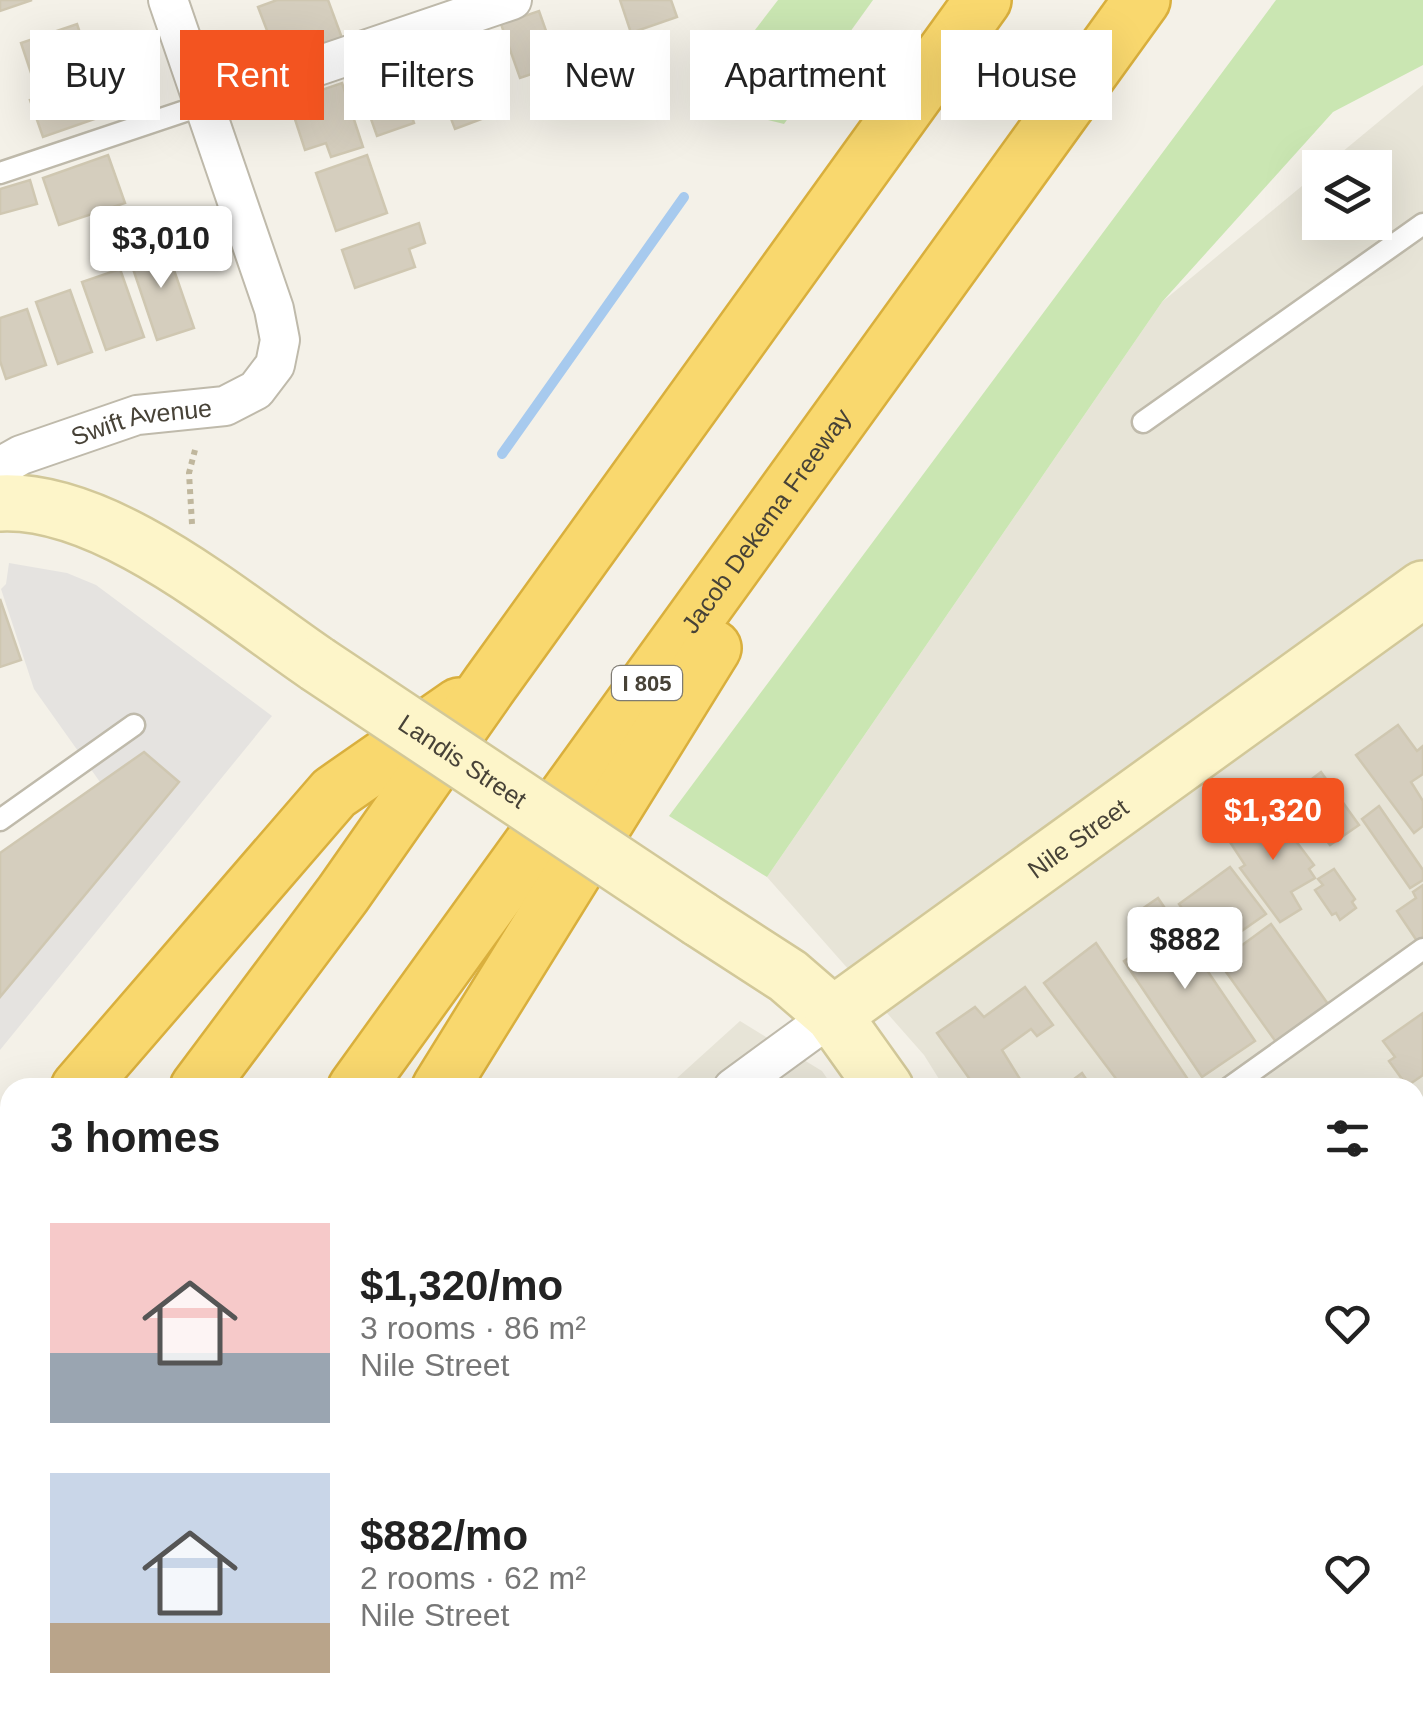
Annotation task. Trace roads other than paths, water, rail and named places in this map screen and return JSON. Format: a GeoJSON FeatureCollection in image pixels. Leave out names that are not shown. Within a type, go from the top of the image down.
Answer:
{"type":"FeatureCollection","features":[{"type":"Feature","properties":{"kind":"highway"},"geometry":{"type":"LineString","coordinates":[[206,1078],[344,894],[490,684],[983,0]]}},
{"type":"Feature","properties":{"kind":"highway","name":"Jacob Dekema Freeway"},"geometry":{"type":"LineString","coordinates":[[363,1078],[1142,0]]}},
{"type":"Feature","properties":{"kind":"highway"},"geometry":{"type":"LineString","coordinates":[[446,1078],[940,280]]}},
{"type":"Feature","properties":{"kind":"highway"},"geometry":{"type":"LineString","coordinates":[[88,1078],[334,793],[490,684]]}},
{"type":"Feature","properties":{"kind":"main road","name":"Landis Street"},"geometry":{"type":"LineString","coordinates":[[0,503],[78,515],[145,548],[788,976],[833,1015],[878,1078]]}},
{"type":"Feature","properties":{"kind":"main road","name":"Nile Street"},"geometry":{"type":"LineString","coordinates":[[833,1015],[1423,589]]}},
{"type":"Feature","properties":{"kind":"street"},"geometry":{"type":"LineString","coordinates":[[168,0],[180,36]]}},
{"type":"Feature","properties":{"kind":"street"},"geometry":{"type":"LineString","coordinates":[[324,63],[512,0]]}},
{"type":"Feature","properties":{"kind":"street","name":"Swift Avenue"},"geometry":{"type":"LineString","coordinates":[[0,467],[34,450],[137,415],[225,406],[256,390],[275,364],[280,340],[274,309],[209,120]]}},
{"type":"Feature","properties":{"kind":"street","name":"Nile Street"},"geometry":{"type":"LineString","coordinates":[[746,1078],[833,1015]]}},
{"type":"Feature","properties":{"kind":"lane"},"geometry":{"type":"LineString","coordinates":[[0,173],[180,112]]}},
{"type":"Feature","properties":{"kind":"lane"},"geometry":{"type":"LineString","coordinates":[[1143,422],[1423,224]]}},
{"type":"Feature","properties":{"kind":"lane"},"geometry":{"type":"LineString","coordinates":[[0,820],[134,725]]}},
{"type":"Feature","properties":{"kind":"lane"},"geometry":{"type":"LineString","coordinates":[[1242,1078],[1423,949]]}},
{"type":"Feature","properties":{"kind":"waterway"},"geometry":{"type":"LineString","coordinates":[[502,454],[684,197]]}}]}
